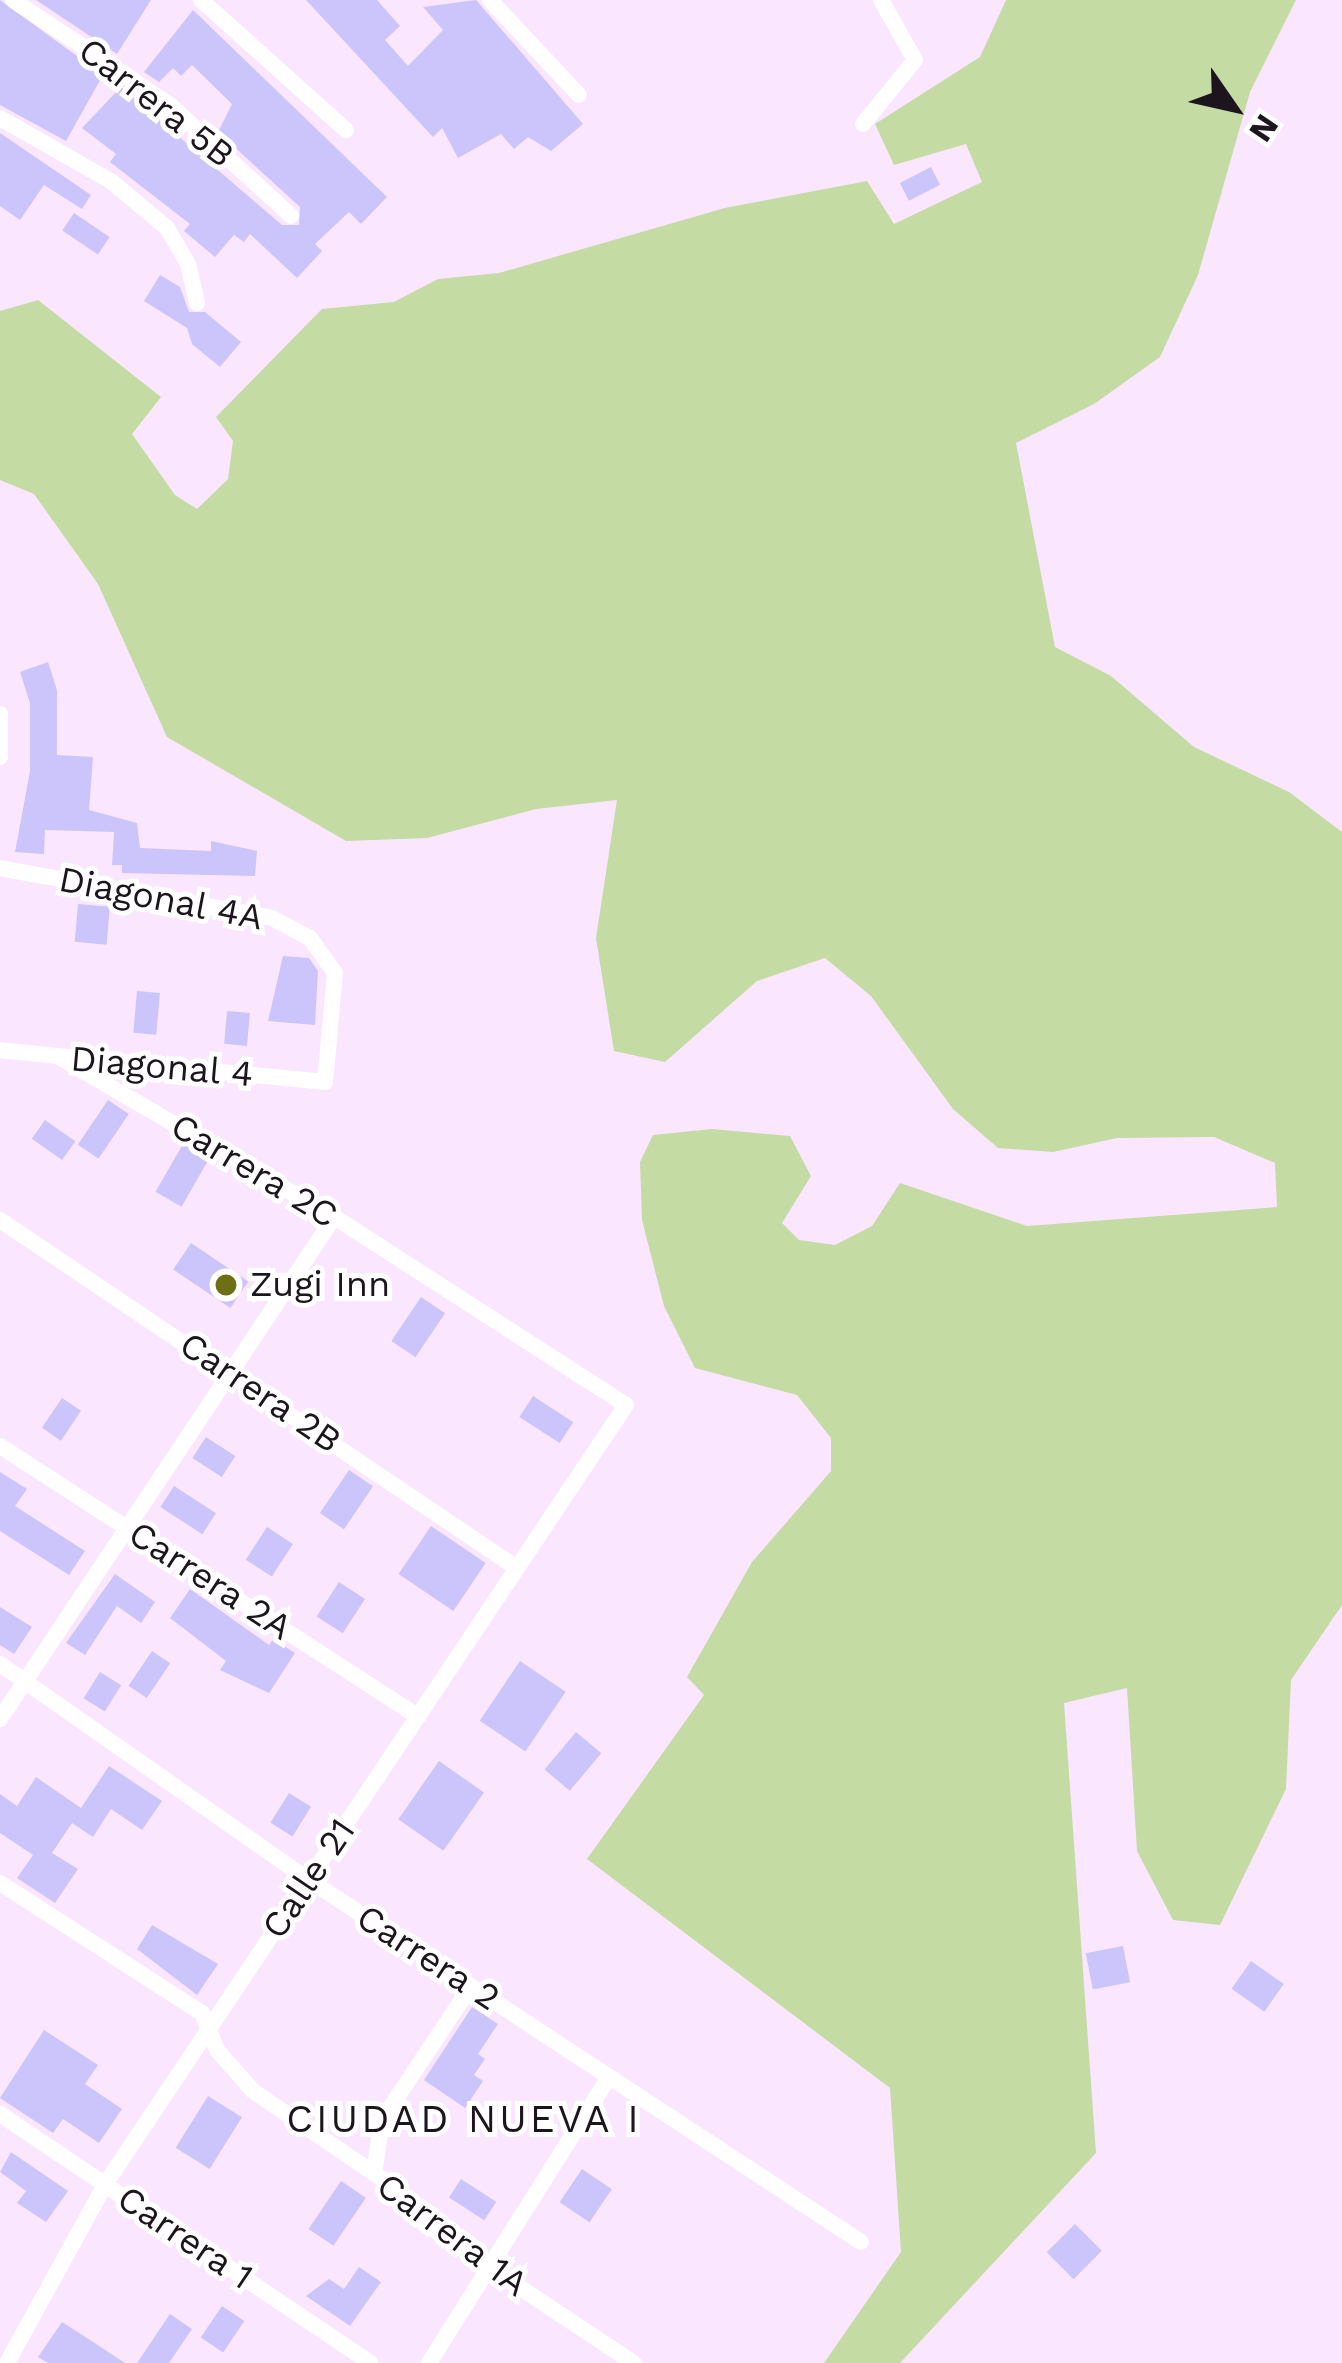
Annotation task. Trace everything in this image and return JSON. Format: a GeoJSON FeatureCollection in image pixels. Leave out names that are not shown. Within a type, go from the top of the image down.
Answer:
{"type":"FeatureCollection","features":[{"type":"Feature","properties":{"kind":"street","name":"Carrera 5B"},"geometry":{"type":"LineString","coordinates":[[14,0],[170,105],[291,215]]}},
{"type":"Feature","properties":{"kind":"street"},"geometry":{"type":"LineString","coordinates":[[201,0],[346,130]]}},
{"type":"Feature","properties":{"kind":"street"},"geometry":{"type":"LineString","coordinates":[[490,0],[579,95]]}},
{"type":"Feature","properties":{"kind":"street"},"geometry":{"type":"LineString","coordinates":[[863,124],[915,60],[881,0]]}},
{"type":"Feature","properties":{"kind":"street"},"geometry":{"type":"LineString","coordinates":[[0,118],[112,182],[167,228],[188,264],[197,303]]}},
{"type":"Feature","properties":{"kind":"street"},"geometry":{"type":"LineString","coordinates":[[0,714],[0,757]]}},
{"type":"Feature","properties":{"kind":"street","name":"Diagonal 4A"},"geometry":{"type":"LineString","coordinates":[[0,868],[272,917],[310,938],[335,973],[325,1082]]}},
{"type":"Feature","properties":{"kind":"street","name":"Diagonal 4"},"geometry":{"type":"LineString","coordinates":[[0,1050],[325,1082]]}},
{"type":"Feature","properties":{"kind":"street","name":"Carrera 2C"},"geometry":{"type":"LineString","coordinates":[[61,1058],[334,1217],[626,1405]]}},
{"type":"Feature","properties":{"kind":"street"},"geometry":{"type":"LineString","coordinates":[[0,1718],[334,1217]]}},
{"type":"Feature","properties":{"kind":"street","name":"Carrera 2B"},"geometry":{"type":"LineString","coordinates":[[0,1220],[517,1568]]}},
{"type":"Feature","properties":{"kind":"street","name":"Calle 21"},"geometry":{"type":"LineString","coordinates":[[8,2363],[106,2183],[626,1405]]}},
{"type":"Feature","properties":{"kind":"street","name":"Carrera 2A"},"geometry":{"type":"LineString","coordinates":[[0,1446],[418,1717]]}},
{"type":"Feature","properties":{"kind":"street","name":"Carrera 2"},"geometry":{"type":"LineString","coordinates":[[0,1664],[309,1880],[861,2242]]}},
{"type":"Feature","properties":{"kind":"street","name":"Carrera 1A"},"geometry":{"type":"LineString","coordinates":[[0,1883],[210,2024],[232,2073],[374,2173],[410,2212],[634,2363]]}},
{"type":"Feature","properties":{"kind":"street"},"geometry":{"type":"LineString","coordinates":[[374,2173],[382,2120],[471,1985]]}},
{"type":"Feature","properties":{"kind":"street"},"geometry":{"type":"LineString","coordinates":[[429,2363],[608,2077]]}},
{"type":"Feature","properties":{"kind":"street","name":"Carrera 1"},"geometry":{"type":"LineString","coordinates":[[0,2114],[370,2363]]}},
{"type":"Feature","properties":{"kind":"green space"},"geometry":{"type":"Polygon","coordinates":[[[1006,0],[1296,0],[1250,92],[1198,275],[1160,357],[1094,404],[1016,443],[1055,647],[1111,676],[1194,747],[1289,792],[1342,832],[1342,1605],[1291,1680],[1286,1789],[1220,1925],[1173,1920],[1137,1851],[1127,1688],[1064,1703],[1096,2153],[900,2363],[824,2363],[901,2252],[890,2088],[587,1859],[704,1695],[687,1677],[752,1562],[831,1471],[831,1438],[797,1395],[695,1368],[664,1306],[642,1220],[640,1162],[653,1135],[712,1129],[790,1136],[811,1176],[782,1223],[799,1240],[835,1245],[872,1226],[900,1183],[1027,1226],[1277,1207],[1275,1163],[1214,1137],[1117,1138],[1053,1152],[998,1148],[953,1109],[871,996],[825,958],[757,981],[665,1062],[614,1051],[596,938],[617,800],[536,809],[427,838],[346,841],[167,737],[98,584],[34,494],[0,480],[0,311],[38,300],[161,397],[132,434],[175,495],[197,509],[228,479],[233,441],[216,417],[322,309],[394,302],[438,279],[499,273],[725,208],[867,181],[894,224],[982,182],[966,144],[894,165],[875,124],[980,57],[1006,0]]]}},
{"type":"Feature","properties":{"kind":"building"},"geometry":{"type":"Polygon","coordinates":[[[0,0],[103,75],[66,141],[0,105],[0,0]]]}},
{"type":"Feature","properties":{"kind":"building"},"geometry":{"type":"Polygon","coordinates":[[[36,0],[151,0],[117,54],[36,0]]]}},
{"type":"Feature","properties":{"kind":"building"},"geometry":{"type":"Polygon","coordinates":[[[306,0],[377,0],[400,26],[385,40],[408,66],[443,30],[423,7],[476,0],[583,124],[551,151],[528,137],[514,149],[501,134],[458,158],[442,128],[433,137],[306,0]]]}},
{"type":"Feature","properties":{"kind":"building"},"geometry":{"type":"Polygon","coordinates":[[[193,10],[387,197],[361,224],[349,212],[315,244],[322,251],[297,278],[250,234],[244,242],[234,235],[215,257],[184,231],[190,224],[110,162],[116,154],[82,128],[121,87],[282,225],[299,225],[300,207],[218,132],[232,104],[192,65],[181,76],[173,68],[159,82],[144,72],[193,10]]]}},
{"type":"Feature","properties":{"kind":"building"},"geometry":{"type":"Polygon","coordinates":[[[0,133],[91,195],[82,209],[44,185],[20,220],[0,206],[0,133]]]}},
{"type":"Feature","properties":{"kind":"building"},"geometry":{"type":"Polygon","coordinates":[[[931,167],[940,185],[909,201],[900,183],[931,167]]]}},
{"type":"Feature","properties":{"kind":"building"},"geometry":{"type":"Polygon","coordinates":[[[74,213],[110,237],[98,254],[62,230],[74,213]]]}},
{"type":"Feature","properties":{"kind":"building"},"geometry":{"type":"Polygon","coordinates":[[[160,275],[180,287],[189,312],[205,312],[241,342],[220,367],[192,344],[187,328],[144,301],[160,275]]]}},
{"type":"Feature","properties":{"kind":"building"},"geometry":{"type":"Polygon","coordinates":[[[48,662],[57,690],[57,755],[93,757],[89,810],[137,823],[140,848],[211,851],[211,841],[257,851],[255,876],[122,873],[122,865],[112,865],[114,832],[45,830],[44,854],[15,852],[30,771],[30,703],[20,672],[48,662]]]}},
{"type":"Feature","properties":{"kind":"building"},"geometry":{"type":"Polygon","coordinates":[[[78,904],[110,907],[107,945],[75,942],[78,904]]]}},
{"type":"Feature","properties":{"kind":"building"},"geometry":{"type":"Polygon","coordinates":[[[283,956],[309,958],[318,971],[315,1025],[268,1021],[283,956]]]}},
{"type":"Feature","properties":{"kind":"building"},"geometry":{"type":"Polygon","coordinates":[[[137,991],[160,993],[156,1035],[133,1033],[137,991]]]}},
{"type":"Feature","properties":{"kind":"building"},"geometry":{"type":"Polygon","coordinates":[[[227,1011],[250,1013],[247,1046],[224,1044],[227,1011]]]}},
{"type":"Feature","properties":{"kind":"building"},"geometry":{"type":"Polygon","coordinates":[[[108,1100],[129,1114],[99,1159],[78,1145],[108,1100]]]}},
{"type":"Feature","properties":{"kind":"building"},"geometry":{"type":"Polygon","coordinates":[[[45,1120],[75,1141],[62,1160],[32,1139],[45,1120]]]}},
{"type":"Feature","properties":{"kind":"building"},"geometry":{"type":"Polygon","coordinates":[[[183,1144],[209,1159],[181,1207],[156,1192],[183,1144]]]}},
{"type":"Feature","properties":{"kind":"building"},"geometry":{"type":"Polygon","coordinates":[[[191,1243],[248,1282],[230,1308],[173,1270],[191,1243]]]}},
{"type":"Feature","properties":{"kind":"building"},"geometry":{"type":"Polygon","coordinates":[[[421,1297],[445,1313],[415,1357],[391,1341],[421,1297]]]}},
{"type":"Feature","properties":{"kind":"building"},"geometry":{"type":"Polygon","coordinates":[[[533,1396],[573,1422],[560,1443],[519,1417],[533,1396]]]}},
{"type":"Feature","properties":{"kind":"building"},"geometry":{"type":"Polygon","coordinates":[[[62,1398],[81,1411],[61,1441],[42,1428],[62,1398]]]}},
{"type":"Feature","properties":{"kind":"building"},"geometry":{"type":"Polygon","coordinates":[[[206,1437],[235,1456],[222,1477],[192,1458],[206,1437]]]}},
{"type":"Feature","properties":{"kind":"building"},"geometry":{"type":"Polygon","coordinates":[[[349,1470],[373,1486],[344,1529],[320,1513],[349,1470]]]}},
{"type":"Feature","properties":{"kind":"building"},"geometry":{"type":"Polygon","coordinates":[[[0,1472],[27,1489],[15,1506],[85,1551],[69,1575],[0,1531],[0,1472]]]}},
{"type":"Feature","properties":{"kind":"building"},"geometry":{"type":"Polygon","coordinates":[[[174,1486],[216,1513],[202,1534],[160,1507],[174,1486]]]}},
{"type":"Feature","properties":{"kind":"building"},"geometry":{"type":"Polygon","coordinates":[[[431,1526],[486,1563],[453,1611],[399,1574],[431,1526]]]}},
{"type":"Feature","properties":{"kind":"building"},"geometry":{"type":"Polygon","coordinates":[[[267,1527],[293,1544],[272,1577],[246,1560],[267,1527]]]}},
{"type":"Feature","properties":{"kind":"building"},"geometry":{"type":"Polygon","coordinates":[[[115,1574],[155,1602],[141,1623],[117,1606],[85,1655],[66,1643],[115,1574]]]}},
{"type":"Feature","properties":{"kind":"building"},"geometry":{"type":"Polygon","coordinates":[[[339,1582],[365,1599],[343,1633],[317,1616],[339,1582]]]}},
{"type":"Feature","properties":{"kind":"building"},"geometry":{"type":"Polygon","coordinates":[[[190,1589],[269,1645],[273,1639],[295,1653],[269,1693],[220,1670],[226,1661],[170,1618],[190,1589]]]}},
{"type":"Feature","properties":{"kind":"building"},"geometry":{"type":"Polygon","coordinates":[[[0,1607],[32,1627],[14,1654],[0,1645],[0,1607]]]}},
{"type":"Feature","properties":{"kind":"building"},"geometry":{"type":"Polygon","coordinates":[[[152,1651],[170,1663],[147,1698],[129,1686],[152,1651]]]}},
{"type":"Feature","properties":{"kind":"building"},"geometry":{"type":"Polygon","coordinates":[[[520,1661],[566,1692],[525,1751],[480,1721],[520,1661]]]}},
{"type":"Feature","properties":{"kind":"building"},"geometry":{"type":"Polygon","coordinates":[[[100,1672],[121,1685],[105,1712],[84,1698],[100,1672]]]}},
{"type":"Feature","properties":{"kind":"building"},"geometry":{"type":"Polygon","coordinates":[[[576,1732],[601,1753],[570,1791],[545,1770],[576,1732]]]}},
{"type":"Feature","properties":{"kind":"building"},"geometry":{"type":"Polygon","coordinates":[[[439,1761],[484,1793],[443,1851],[398,1819],[439,1761]]]}},
{"type":"Feature","properties":{"kind":"building"},"geometry":{"type":"Polygon","coordinates":[[[109,1766],[162,1801],[142,1830],[111,1809],[93,1837],[72,1823],[52,1853],[78,1869],[55,1903],[17,1878],[33,1855],[0,1833],[0,1794],[17,1806],[36,1777],[81,1808],[109,1766]]]}},
{"type":"Feature","properties":{"kind":"building"},"geometry":{"type":"Polygon","coordinates":[[[289,1793],[311,1807],[293,1836],[270,1823],[289,1793]]]}},
{"type":"Feature","properties":{"kind":"building"},"geometry":{"type":"Polygon","coordinates":[[[152,1925],[218,1964],[197,1995],[137,1949],[152,1925]]]}},
{"type":"Feature","properties":{"kind":"building"},"geometry":{"type":"Polygon","coordinates":[[[1123,1946],[1130,1982],[1093,1990],[1086,1953],[1123,1946]]]}},
{"type":"Feature","properties":{"kind":"building"},"geometry":{"type":"Polygon","coordinates":[[[1251,1961],[1284,1984],[1264,2012],[1231,1989],[1251,1961]]]}},
{"type":"Feature","properties":{"kind":"building"},"geometry":{"type":"Polygon","coordinates":[[[472,2007],[498,2024],[478,2054],[485,2059],[474,2075],[483,2081],[465,2108],[424,2080],[472,2007]]]}},
{"type":"Feature","properties":{"kind":"building"},"geometry":{"type":"Polygon","coordinates":[[[44,2030],[98,2065],[85,2084],[122,2109],[99,2143],[63,2119],[53,2133],[0,2098],[44,2030]]]}},
{"type":"Feature","properties":{"kind":"building"},"geometry":{"type":"Polygon","coordinates":[[[208,2096],[242,2117],[210,2169],[176,2148],[208,2096]]]}},
{"type":"Feature","properties":{"kind":"building"},"geometry":{"type":"Polygon","coordinates":[[[11,2152],[68,2191],[46,2222],[17,2203],[26,2191],[0,2172],[11,2152]]]}},
{"type":"Feature","properties":{"kind":"building"},"geometry":{"type":"Polygon","coordinates":[[[582,2169],[612,2189],[589,2222],[560,2202],[582,2169]]]}},
{"type":"Feature","properties":{"kind":"building"},"geometry":{"type":"Polygon","coordinates":[[[461,2179],[496,2202],[484,2220],[449,2197],[461,2179]]]}},
{"type":"Feature","properties":{"kind":"building"},"geometry":{"type":"Polygon","coordinates":[[[341,2181],[366,2198],[333,2246],[309,2229],[341,2181]]]}},
{"type":"Feature","properties":{"kind":"building"},"geometry":{"type":"Polygon","coordinates":[[[1075,2224],[1102,2251],[1074,2279],[1047,2252],[1075,2224]]]}},
{"type":"Feature","properties":{"kind":"building"},"geometry":{"type":"Polygon","coordinates":[[[359,2267],[381,2282],[350,2326],[306,2296],[329,2279],[344,2289],[359,2267]]]}},
{"type":"Feature","properties":{"kind":"building"},"geometry":{"type":"Polygon","coordinates":[[[222,2306],[244,2321],[223,2353],[201,2338],[222,2306]]]}},
{"type":"Feature","properties":{"kind":"building"},"geometry":{"type":"Polygon","coordinates":[[[170,2314],[192,2329],[169,2363],[137,2363],[170,2314]]]}},
{"type":"Feature","properties":{"kind":"building"},"geometry":{"type":"Polygon","coordinates":[[[62,2322],[125,2363],[48,2363],[38,2357],[62,2322]]]}},
{"type":"Feature","properties":{"kind":"place","name":"Zugi Inn"},"geometry":{"type":"Point","coordinates":[226,1285]}},
{"type":"Feature","properties":{"kind":"district","name":"CIUDAD NUEVA I"},"geometry":{"type":"Point","coordinates":[464,2119]}}]}
